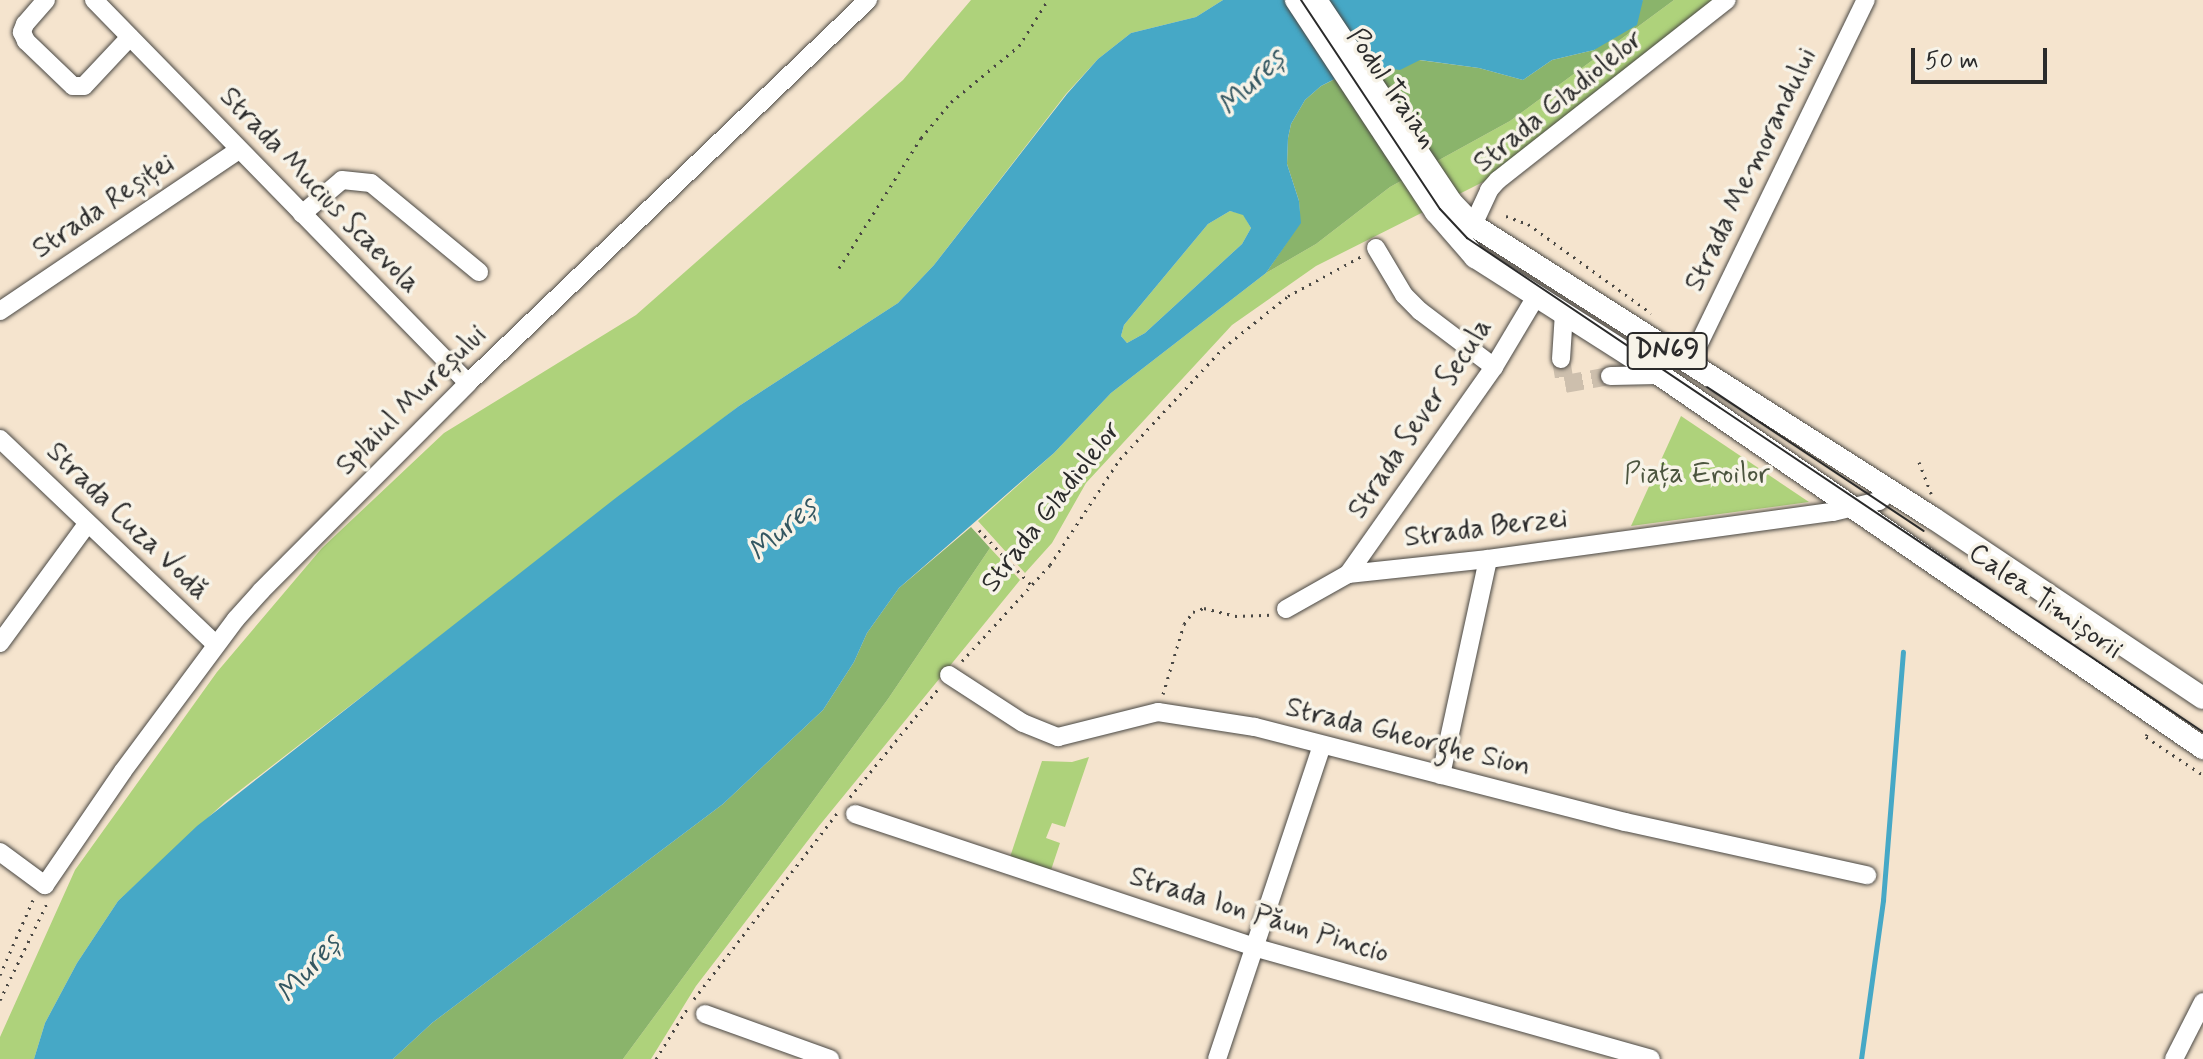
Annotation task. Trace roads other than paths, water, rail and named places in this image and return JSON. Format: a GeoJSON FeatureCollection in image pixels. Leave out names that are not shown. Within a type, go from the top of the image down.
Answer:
{"type":"FeatureCollection","features":[{"type":"Feature","properties":{"kind":"main road","name":"Podul Traian"},"geometry":{"type":"LineString","coordinates":[[1296,0],[1444,207]]}},
{"type":"Feature","properties":{"kind":"main road","name":"Podul Traian"},"geometry":{"type":"LineString","coordinates":[[1316,0],[1444,207]]}},
{"type":"Feature","properties":{"kind":"main road","name":"DN69"},"geometry":{"type":"LineString","coordinates":[[1444,207],[1889,492]]}},
{"type":"Feature","properties":{"kind":"main road","name":"DN69"},"geometry":{"type":"LineString","coordinates":[[1444,207],[1475,257],[1660,375],[1852,507]]}},
{"type":"Feature","properties":{"kind":"main road","name":"Calea Timișorii"},"geometry":{"type":"LineString","coordinates":[[1889,492],[2203,698]]}},
{"type":"Feature","properties":{"kind":"main road","name":"Calea Timișorii"},"geometry":{"type":"LineString","coordinates":[[1852,507],[2200,739]]}},
{"type":"Feature","properties":{"kind":"street"},"geometry":{"type":"LineString","coordinates":[[46,0],[22,32],[26,41],[73,86],[84,86],[130,37]]}},
{"type":"Feature","properties":{"kind":"street","name":"Strada Mucius Scaevola"},"geometry":{"type":"LineString","coordinates":[[94,0],[468,383]]}},
{"type":"Feature","properties":{"kind":"street","name":"Splaiul Mureșului"},"geometry":{"type":"LineString","coordinates":[[0,852],[45,885],[216,645],[261,591],[468,383],[868,0]]}},
{"type":"Feature","properties":{"kind":"street","name":"Strada Gladiolelor"},"geometry":{"type":"LineString","coordinates":[[1473,225],[1489,190],[1498,180],[1727,0]]}},
{"type":"Feature","properties":{"kind":"street","name":"Strada Memorandului"},"geometry":{"type":"LineString","coordinates":[[1689,364],[1866,0]]}},
{"type":"Feature","properties":{"kind":"street","name":"Strada Reșiței"},"geometry":{"type":"LineString","coordinates":[[0,311],[239,150]]}},
{"type":"Feature","properties":{"kind":"street"},"geometry":{"type":"LineString","coordinates":[[302,214],[342,180],[371,183],[479,272]]}},
{"type":"Feature","properties":{"kind":"street"},"geometry":{"type":"LineString","coordinates":[[1376,248],[1404,295],[1420,311],[1494,367]]}},
{"type":"Feature","properties":{"kind":"street","name":"Strada Sever Secula"},"geometry":{"type":"LineString","coordinates":[[1348,574],[1494,367],[1537,295]]}},
{"type":"Feature","properties":{"kind":"street"},"geometry":{"type":"LineString","coordinates":[[1561,359],[1564,312]]}},
{"type":"Feature","properties":{"kind":"street"},"geometry":{"type":"LineString","coordinates":[[1610,376],[1660,375]]}},
{"type":"Feature","properties":{"kind":"street","name":"Strada Cuza Vodă"},"geometry":{"type":"LineString","coordinates":[[0,439],[216,645]]}},
{"type":"Feature","properties":{"kind":"street","name":"Strada Berzei"},"geometry":{"type":"LineString","coordinates":[[1286,609],[1348,574],[1488,559],[1852,507],[1879,501],[1889,492]]}},
{"type":"Feature","properties":{"kind":"street"},"geometry":{"type":"LineString","coordinates":[[0,643],[87,524]]}},
{"type":"Feature","properties":{"kind":"street"},"geometry":{"type":"LineString","coordinates":[[1441,775],[1488,559]]}},
{"type":"Feature","properties":{"kind":"street","name":"Strada Gheorghe Sion"},"geometry":{"type":"LineString","coordinates":[[949,675],[1023,723],[1058,737],[1158,712],[1255,727],[1625,822],[1867,875]]}},
{"type":"Feature","properties":{"kind":"street"},"geometry":{"type":"LineString","coordinates":[[1217,1059],[1257,948],[1322,745]]}},
{"type":"Feature","properties":{"kind":"street","name":"Strada Ion Păun Pincio"},"geometry":{"type":"LineString","coordinates":[[847,808],[1257,948],[1651,1059]]}},
{"type":"Feature","properties":{"kind":"street"},"geometry":{"type":"LineString","coordinates":[[2174,1059],[2203,1002]]}},
{"type":"Feature","properties":{"kind":"street"},"geometry":{"type":"LineString","coordinates":[[705,1014],[830,1059]]}},
{"type":"Feature","properties":{"kind":"water","name":"Mureș"},"geometry":{"type":"Polygon","coordinates":[[[1223,0],[1643,0],[1637,25],[1594,50],[1552,60],[1523,80],[1479,68],[1420,60],[1400,70],[1362,65],[1321,86],[1305,100],[1291,124],[1288,138],[1287,164],[1299,201],[1301,223],[1266,273],[1111,393],[1054,453],[899,588],[867,633],[854,662],[823,710],[723,804],[432,1023],[393,1059],[34,1059],[45,1023],[77,963],[118,901],[197,826],[617,497],[739,406],[898,303],[934,265],[1067,94],[1098,59],[1131,33],[1196,17],[1223,0]],[[1230,211],[1208,224],[1124,325],[1121,336],[1127,343],[1145,333],[1242,244],[1251,228],[1243,215],[1230,211]]]}},
{"type":"Feature","properties":{"kind":"waterway"},"geometry":{"type":"LineString","coordinates":[[1861,1059],[1883,900],[1903,652]]}},
{"type":"Feature","properties":{"kind":"tunnel"},"geometry":{"type":"LineString","coordinates":[[1561,359],[1565,384],[1610,376]]}},
{"type":"Feature","properties":{"kind":"tram line"},"geometry":{"type":"LineString","coordinates":[[1301,0],[1440,209],[1467,238],[2203,732]]}},
{"type":"Feature","properties":{"kind":"tram line"},"geometry":{"type":"LineString","coordinates":[[1707,387],[1924,531]]}},
{"type":"Feature","properties":{"kind":"park label","name":"Piața Eroilor"},"geometry":{"type":"Point","coordinates":[1697,475]}}]}
